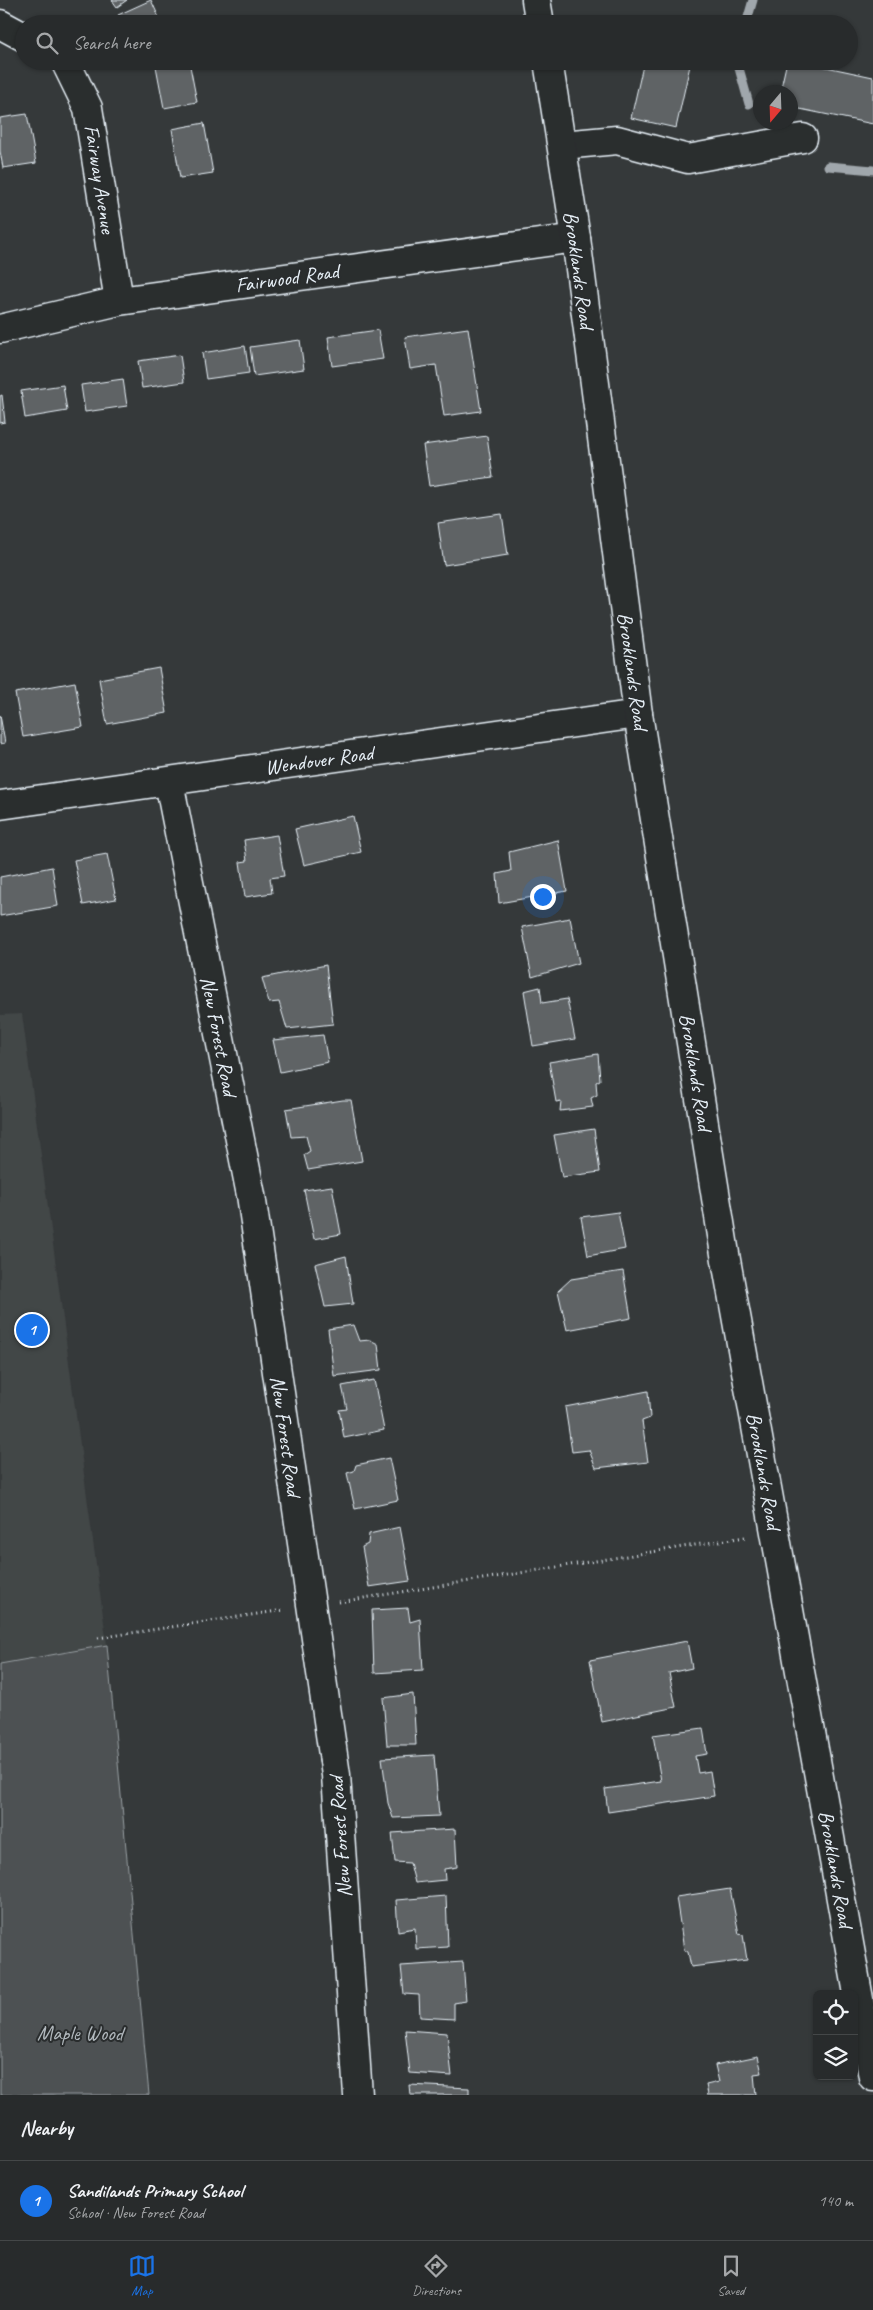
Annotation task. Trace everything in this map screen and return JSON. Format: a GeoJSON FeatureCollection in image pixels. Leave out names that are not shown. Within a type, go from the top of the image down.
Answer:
{"type":"FeatureCollection","features":[{"type":"Feature","properties":{"kind":"street"},"geometry":{"type":"LineString","coordinates":[[536,0],[538,15]]}},
{"type":"Feature","properties":{"kind":"street"},"geometry":{"type":"LineString","coordinates":[[0,24],[15,32]]}},
{"type":"Feature","properties":{"kind":"street","name":"Fairway Avenue"},"geometry":{"type":"LineString","coordinates":[[69,70],[88,108],[120,301]]}},
{"type":"Feature","properties":{"kind":"street","name":"Brooklands Road"},"geometry":{"type":"LineString","coordinates":[[549,70],[576,238],[638,714],[726,1260],[873,2077]]}},
{"type":"Feature","properties":{"kind":"street"},"geometry":{"type":"LineString","coordinates":[[562,146],[617,140],[688,159],[803,138]]}},
{"type":"Feature","properties":{"kind":"street","name":"Fairwood Road"},"geometry":{"type":"LineString","coordinates":[[0,328],[120,301],[576,238]]}},
{"type":"Feature","properties":{"kind":"street","name":"Wendover Road"},"geometry":{"type":"LineString","coordinates":[[0,805],[638,714]]}},
{"type":"Feature","properties":{"kind":"street","name":"New Forest Road"},"geometry":{"type":"LineString","coordinates":[[169,782],[250,1195],[336,1775],[358,2095]]}},
{"type":"Feature","properties":{"kind":"path"},"geometry":{"type":"LineString","coordinates":[[98,1638],[776,1532]]}},
{"type":"Feature","properties":{"kind":"shaded area"},"geometry":{"type":"Polygon","coordinates":[[[22,1014],[107,1645],[0,1664],[0,1015],[22,1014]]]}},
{"type":"Feature","properties":{"kind":"green space","name":"Maple Wood"},"geometry":{"type":"Polygon","coordinates":[[[107,1645],[149,2095],[0,2095],[0,1664],[107,1645]]]}},
{"type":"Feature","properties":{"kind":"building"},"geometry":{"type":"Polygon","coordinates":[[[112,0],[127,0],[117,7],[112,0]]]}},
{"type":"Feature","properties":{"kind":"building"},"geometry":{"type":"Polygon","coordinates":[[[151,0],[158,15],[118,15],[151,0]]]}},
{"type":"Feature","properties":{"kind":"building"},"geometry":{"type":"Polygon","coordinates":[[[157,70],[191,70],[197,102],[164,108],[157,70]]]}},
{"type":"Feature","properties":{"kind":"building"},"geometry":{"type":"Polygon","coordinates":[[[642,70],[689,70],[676,128],[631,118],[642,70]]]}},
{"type":"Feature","properties":{"kind":"building"},"geometry":{"type":"Polygon","coordinates":[[[785,70],[840,70],[873,77],[873,124],[798,109],[798,85],[782,85],[785,70]]]}},
{"type":"Feature","properties":{"kind":"building"},"geometry":{"type":"Polygon","coordinates":[[[27,114],[36,163],[3,168],[0,151],[0,118],[27,114]]]}},
{"type":"Feature","properties":{"kind":"building"},"geometry":{"type":"Polygon","coordinates":[[[204,123],[213,173],[180,178],[172,129],[204,123]]]}},
{"type":"Feature","properties":{"kind":"building"},"geometry":{"type":"Polygon","coordinates":[[[468,328],[481,411],[444,416],[436,365],[410,369],[405,337],[468,328]]]}},
{"type":"Feature","properties":{"kind":"building"},"geometry":{"type":"Polygon","coordinates":[[[378,330],[383,359],[332,366],[328,337],[378,330]]]}},
{"type":"Feature","properties":{"kind":"building"},"geometry":{"type":"Polygon","coordinates":[[[300,340],[304,369],[254,376],[250,347],[300,340]]]}},
{"type":"Feature","properties":{"kind":"building"},"geometry":{"type":"Polygon","coordinates":[[[245,346],[249,373],[206,379],[202,353],[245,346]]]}},
{"type":"Feature","properties":{"kind":"building"},"geometry":{"type":"Polygon","coordinates":[[[180,355],[184,382],[142,388],[138,361],[180,355]]]}},
{"type":"Feature","properties":{"kind":"building"},"geometry":{"type":"Polygon","coordinates":[[[123,379],[127,406],[85,412],[81,385],[123,379]]]}},
{"type":"Feature","properties":{"kind":"building"},"geometry":{"type":"Polygon","coordinates":[[[63,385],[67,411],[25,418],[21,391],[63,385]]]}},
{"type":"Feature","properties":{"kind":"building"},"geometry":{"type":"Polygon","coordinates":[[[2,395],[5,422],[0,423],[0,396],[2,395]]]}},
{"type":"Feature","properties":{"kind":"building"},"geometry":{"type":"Polygon","coordinates":[[[487,436],[493,477],[429,486],[423,445],[487,436]]]}},
{"type":"Feature","properties":{"kind":"building"},"geometry":{"type":"Polygon","coordinates":[[[502,514],[508,555],[444,565],[438,523],[502,514]]]}},
{"type":"Feature","properties":{"kind":"building"},"geometry":{"type":"Polygon","coordinates":[[[159,668],[167,713],[107,724],[99,679],[159,668]]]}},
{"type":"Feature","properties":{"kind":"building"},"geometry":{"type":"Polygon","coordinates":[[[75,682],[83,727],[23,737],[15,693],[75,682]]]}},
{"type":"Feature","properties":{"kind":"building"},"geometry":{"type":"Polygon","coordinates":[[[0,715],[5,743],[0,744],[0,715]]]}},
{"type":"Feature","properties":{"kind":"building"},"geometry":{"type":"Polygon","coordinates":[[[353,816],[361,852],[304,865],[295,829],[353,816]]]}},
{"type":"Feature","properties":{"kind":"building"},"geometry":{"type":"Polygon","coordinates":[[[277,835],[284,876],[270,878],[272,893],[245,897],[240,862],[247,861],[244,840],[277,835]]]}},
{"type":"Feature","properties":{"kind":"building"},"geometry":{"type":"Polygon","coordinates":[[[558,840],[567,891],[499,903],[497,874],[511,871],[509,852],[558,840]]]}},
{"type":"Feature","properties":{"kind":"building"},"geometry":{"type":"Polygon","coordinates":[[[107,854],[116,899],[83,905],[74,860],[107,854]]]}},
{"type":"Feature","properties":{"kind":"building"},"geometry":{"type":"Polygon","coordinates":[[[52,867],[58,906],[0,916],[0,877],[52,867]]]}},
{"type":"Feature","properties":{"kind":"building"},"geometry":{"type":"Polygon","coordinates":[[[570,918],[579,963],[532,977],[522,927],[570,918]]]}},
{"type":"Feature","properties":{"kind":"building"},"geometry":{"type":"Polygon","coordinates":[[[326,965],[333,1024],[287,1029],[279,1002],[269,1003],[262,978],[326,965]]]}},
{"type":"Feature","properties":{"kind":"building"},"geometry":{"type":"Polygon","coordinates":[[[540,987],[542,1003],[567,999],[575,1039],[533,1046],[524,991],[540,987]]]}},
{"type":"Feature","properties":{"kind":"building"},"geometry":{"type":"Polygon","coordinates":[[[323,1035],[328,1062],[280,1072],[273,1040],[323,1035]]]}},
{"type":"Feature","properties":{"kind":"building"},"geometry":{"type":"Polygon","coordinates":[[[598,1054],[600,1080],[596,1082],[597,1095],[591,1098],[593,1107],[560,1111],[561,1101],[556,1102],[549,1062],[598,1054]]]}},
{"type":"Feature","properties":{"kind":"building"},"geometry":{"type":"Polygon","coordinates":[[[351,1100],[362,1161],[308,1170],[304,1155],[310,1151],[306,1136],[291,1137],[286,1109],[351,1100]]]}},
{"type":"Feature","properties":{"kind":"building"},"geometry":{"type":"Polygon","coordinates":[[[594,1129],[600,1172],[562,1177],[554,1135],[594,1129]]]}},
{"type":"Feature","properties":{"kind":"building"},"geometry":{"type":"Polygon","coordinates":[[[332,1186],[341,1234],[314,1239],[304,1190],[332,1186]]]}},
{"type":"Feature","properties":{"kind":"building"},"geometry":{"type":"Polygon","coordinates":[[[618,1212],[625,1249],[588,1256],[581,1217],[618,1212]]]}},
{"type":"Feature","properties":{"kind":"building"},"geometry":{"type":"Polygon","coordinates":[[[346,1256],[353,1304],[325,1307],[315,1264],[346,1256]]]}},
{"type":"Feature","properties":{"kind":"building"},"geometry":{"type":"Polygon","coordinates":[[[623,1271],[631,1318],[567,1330],[558,1291],[571,1279],[623,1271]]]}},
{"type":"Feature","properties":{"kind":"building"},"geometry":{"type":"Polygon","coordinates":[[[353,1325],[359,1341],[370,1340],[378,1344],[381,1370],[334,1376],[328,1329],[353,1325]]]}},
{"type":"Feature","properties":{"kind":"building"},"geometry":{"type":"Polygon","coordinates":[[[374,1380],[384,1430],[344,1438],[339,1410],[347,1409],[342,1386],[374,1380]]]}},
{"type":"Feature","properties":{"kind":"building"},"geometry":{"type":"Polygon","coordinates":[[[648,1391],[650,1418],[642,1421],[648,1462],[596,1468],[589,1450],[572,1452],[565,1407],[648,1391]]]}},
{"type":"Feature","properties":{"kind":"building"},"geometry":{"type":"Polygon","coordinates":[[[389,1458],[398,1500],[355,1509],[347,1473],[354,1471],[356,1465],[389,1458]]]}},
{"type":"Feature","properties":{"kind":"building"},"geometry":{"type":"Polygon","coordinates":[[[400,1527],[410,1581],[369,1587],[362,1547],[368,1544],[369,1534],[400,1527]]]}},
{"type":"Feature","properties":{"kind":"building"},"geometry":{"type":"Polygon","coordinates":[[[408,1608],[410,1622],[420,1619],[423,1670],[374,1673],[372,1610],[408,1608]]]}},
{"type":"Feature","properties":{"kind":"building"},"geometry":{"type":"Polygon","coordinates":[[[687,1641],[692,1668],[669,1673],[676,1707],[602,1722],[590,1660],[687,1641]]]}},
{"type":"Feature","properties":{"kind":"building"},"geometry":{"type":"Polygon","coordinates":[[[413,1694],[416,1745],[387,1745],[383,1698],[413,1694]]]}},
{"type":"Feature","properties":{"kind":"building"},"geometry":{"type":"Polygon","coordinates":[[[703,1728],[707,1754],[695,1756],[698,1773],[710,1771],[714,1796],[608,1812],[605,1789],[661,1781],[653,1735],[703,1728]]]}},
{"type":"Feature","properties":{"kind":"building"},"geometry":{"type":"Polygon","coordinates":[[[434,1755],[439,1816],[393,1818],[388,1803],[382,1758],[434,1755]]]}},
{"type":"Feature","properties":{"kind":"building"},"geometry":{"type":"Polygon","coordinates":[[[455,1829],[457,1867],[444,1869],[445,1880],[415,1883],[410,1863],[395,1862],[392,1833],[455,1829]]]}},
{"type":"Feature","properties":{"kind":"building"},"geometry":{"type":"Polygon","coordinates":[[[730,1889],[739,1934],[743,1935],[747,1960],[691,1967],[688,1952],[684,1950],[676,1897],[730,1889]]]}},
{"type":"Feature","properties":{"kind":"building"},"geometry":{"type":"Polygon","coordinates":[[[446,1896],[448,1947],[416,1949],[415,1928],[398,1931],[396,1900],[446,1896]]]}},
{"type":"Feature","properties":{"kind":"building"},"geometry":{"type":"Polygon","coordinates":[[[463,1962],[466,2001],[454,2003],[454,2019],[420,2017],[419,1995],[404,1994],[401,1966],[463,1962]]]}},
{"type":"Feature","properties":{"kind":"building"},"geometry":{"type":"Polygon","coordinates":[[[405,2030],[447,2033],[452,2076],[410,2073],[405,2030]]]}},
{"type":"Feature","properties":{"kind":"building"},"geometry":{"type":"Polygon","coordinates":[[[758,2056],[762,2073],[754,2074],[756,2095],[706,2095],[708,2094],[706,2085],[719,2082],[715,2065],[758,2056]]]}},
{"type":"Feature","properties":{"kind":"building"},"geometry":{"type":"Polygon","coordinates":[[[409,2085],[469,2088],[469,2095],[410,2095],[409,2085]]]}},
{"type":"Feature","properties":{"kind":"waterway"},"geometry":{"type":"LineString","coordinates":[[749,15],[753,0]]}},
{"type":"Feature","properties":{"kind":"waterway"},"geometry":{"type":"LineString","coordinates":[[740,70],[749,104]]}},
{"type":"Feature","properties":{"kind":"waterway"},"geometry":{"type":"LineString","coordinates":[[828,166],[873,170]]}},
{"type":"Feature","properties":{"kind":"place","name":"Sandilands Primary School"},"geometry":{"type":"Point","coordinates":[32,1330]}}]}
